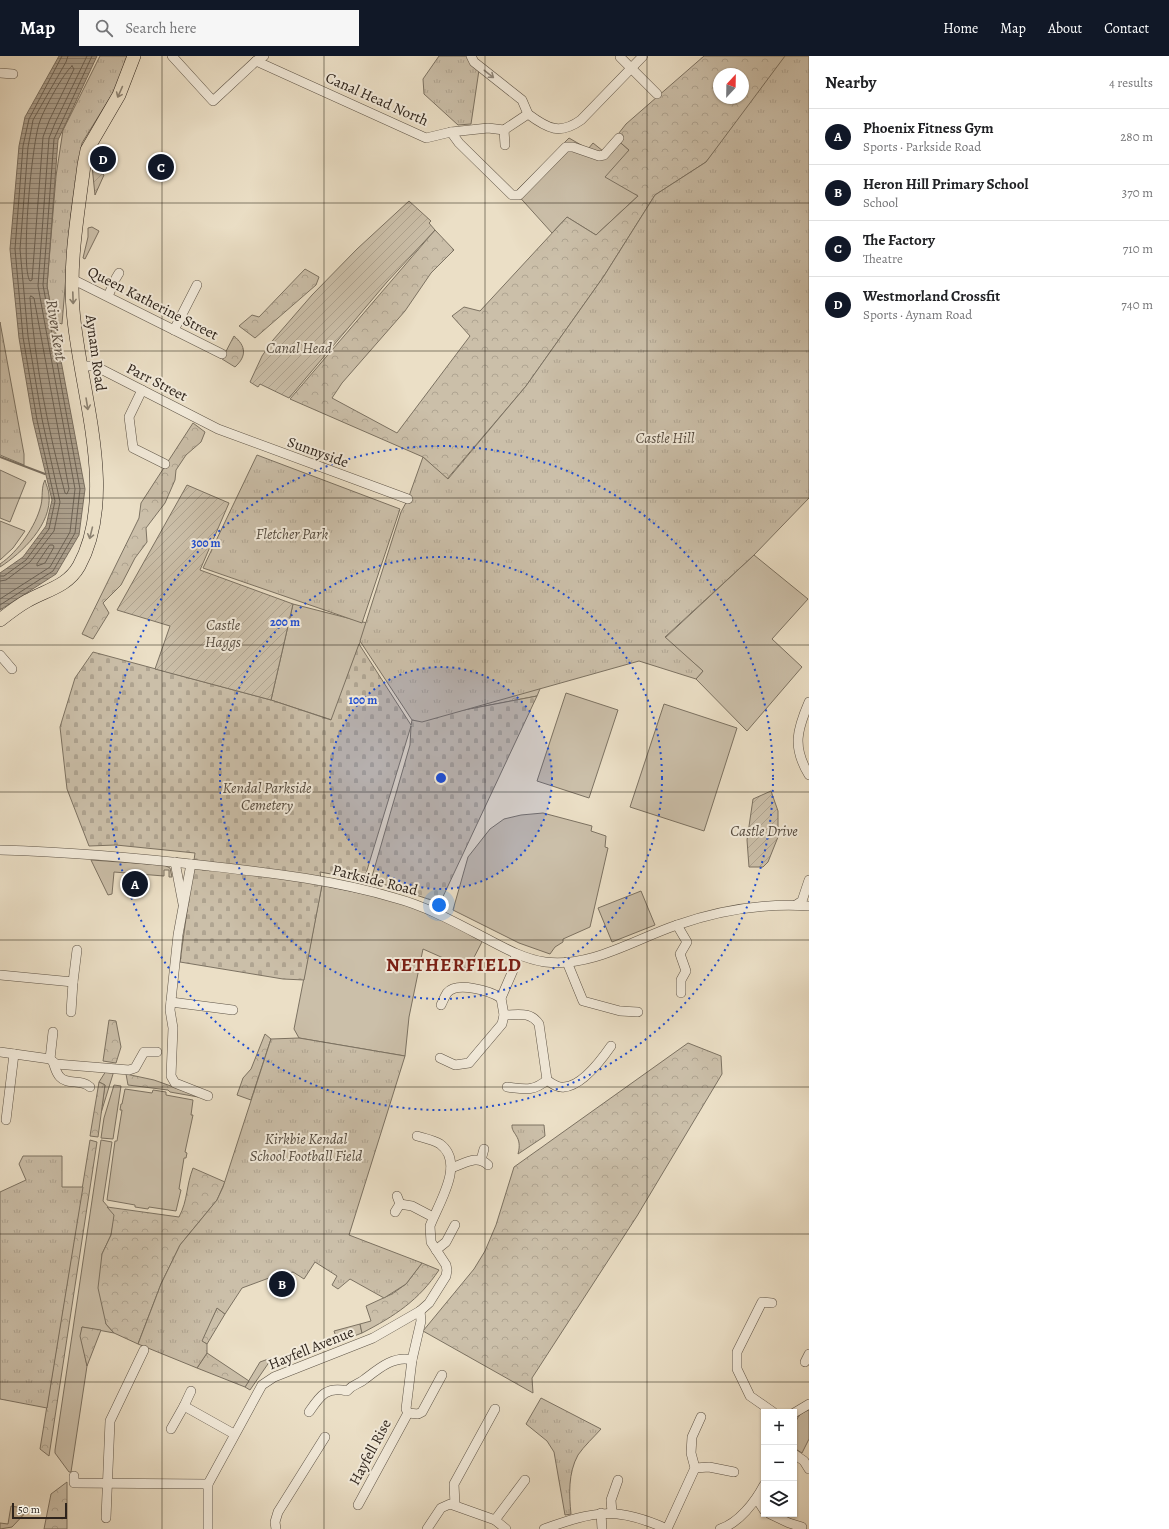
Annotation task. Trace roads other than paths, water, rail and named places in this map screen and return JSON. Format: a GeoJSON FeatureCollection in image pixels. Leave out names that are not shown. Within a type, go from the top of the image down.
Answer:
{"type":"FeatureCollection","features":[{"type":"Feature","properties":{"kind":"highway","name":"Aynam Road"},"geometry":{"type":"LineString","coordinates":[[0,620],[28,600],[63,584],[79,566],[89,540],[96,513],[96,490],[92,438],[73,310],[72,278],[82,181],[87,150],[119,95],[134,56]]}},
{"type":"Feature","properties":{"kind":"street"},"geometry":{"type":"LineString","coordinates":[[172,56],[213,101],[256,61],[264,56]]}},
{"type":"Feature","properties":{"kind":"street"},"geometry":{"type":"LineString","coordinates":[[471,56],[474,62],[522,100],[528,114],[539,122],[556,129],[569,129],[582,120],[643,56]]}},
{"type":"Feature","properties":{"kind":"street"},"geometry":{"type":"LineString","coordinates":[[620,57],[657,94]]}},
{"type":"Feature","properties":{"kind":"street","name":"Canal Head North"},"geometry":{"type":"LineString","coordinates":[[256,61],[426,138],[451,132],[488,128],[504,130]]}},
{"type":"Feature","properties":{"kind":"street"},"geometry":{"type":"LineString","coordinates":[[0,73],[13,74]]}},
{"type":"Feature","properties":{"kind":"street"},"geometry":{"type":"LineString","coordinates":[[505,145],[504,130],[528,114]]}},
{"type":"Feature","properties":{"kind":"street"},"geometry":{"type":"LineString","coordinates":[[451,132],[459,143],[512,195],[520,194],[566,147],[573,147],[599,156],[604,155],[620,138]]}},
{"type":"Feature","properties":{"kind":"street","name":"Queen Katherine Street"},"geometry":{"type":"LineString","coordinates":[[72,278],[222,354]]}},
{"type":"Feature","properties":{"kind":"street"},"geometry":{"type":"LineString","coordinates":[[108,296],[116,279]]}},
{"type":"Feature","properties":{"kind":"street"},"geometry":{"type":"LineString","coordinates":[[174,330],[197,285]]}},
{"type":"Feature","properties":{"kind":"street","name":"Parr Street"},"geometry":{"type":"LineString","coordinates":[[81,366],[95,366],[218,429]]}},
{"type":"Feature","properties":{"kind":"street"},"geometry":{"type":"LineString","coordinates":[[142,390],[130,417],[133,448],[165,464]]}},
{"type":"Feature","properties":{"kind":"street","name":"Sunnyside"},"geometry":{"type":"LineString","coordinates":[[218,429],[408,499]]}},
{"type":"Feature","properties":{"kind":"street"},"geometry":{"type":"LineString","coordinates":[[0,655],[12,669]]}},
{"type":"Feature","properties":{"kind":"street"},"geometry":{"type":"LineString","coordinates":[[809,702],[799,724],[798,736],[798,748],[802,764],[809,775]]}},
{"type":"Feature","properties":{"kind":"street","name":"Parkside Road"},"geometry":{"type":"LineString","coordinates":[[0,850],[119,856],[175,862],[302,878],[395,897],[425,908],[516,954],[547,962],[567,962],[590,959],[677,925],[732,910],[777,905],[809,906]]}},
{"type":"Feature","properties":{"kind":"street"},"geometry":{"type":"LineString","coordinates":[[175,862],[178,885],[183,905]]}},
{"type":"Feature","properties":{"kind":"street"},"geometry":{"type":"LineString","coordinates":[[191,864],[183,905],[170,1010],[173,1028],[170,1072],[172,1080],[175,1083],[208,1096]]}},
{"type":"Feature","properties":{"kind":"street"},"geometry":{"type":"LineString","coordinates":[[796,905],[802,901],[809,880]]}},
{"type":"Feature","properties":{"kind":"street"},"geometry":{"type":"LineString","coordinates":[[677,925],[687,942],[683,946],[680,954],[686,971],[681,980],[681,993]]}},
{"type":"Feature","properties":{"kind":"street"},"geometry":{"type":"LineString","coordinates":[[71,1012],[77,950]]}},
{"type":"Feature","properties":{"kind":"street"},"geometry":{"type":"LineString","coordinates":[[440,1058],[455,1065],[469,1062],[502,1024],[504,1015],[501,998],[514,968],[516,954]]}},
{"type":"Feature","properties":{"kind":"street"},"geometry":{"type":"LineString","coordinates":[[567,962],[583,1001],[620,1012],[638,1012]]}},
{"type":"Feature","properties":{"kind":"street"},"geometry":{"type":"LineString","coordinates":[[0,975],[73,982]]}},
{"type":"Feature","properties":{"kind":"street"},"geometry":{"type":"LineString","coordinates":[[442,1004],[447,993],[452,989],[465,988],[492,992],[501,998]]}},
{"type":"Feature","properties":{"kind":"street"},"geometry":{"type":"LineString","coordinates":[[171,1002],[233,1010]]}},
{"type":"Feature","properties":{"kind":"street"},"geometry":{"type":"LineString","coordinates":[[504,1015],[526,1014],[535,1018],[540,1024],[547,1080],[554,1085],[563,1088],[572,1086],[599,1064],[611,1046]]}},
{"type":"Feature","properties":{"kind":"street"},"geometry":{"type":"LineString","coordinates":[[53,1032],[51,1060],[59,1076],[62,1079],[84,1083],[90,1087]]}},
{"type":"Feature","properties":{"kind":"street"},"geometry":{"type":"LineString","coordinates":[[0,1052],[106,1069],[126,1070],[135,1068],[144,1052],[157,1052]]}},
{"type":"Feature","properties":{"kind":"street"},"geometry":{"type":"LineString","coordinates":[[6,1120],[14,1054]]}},
{"type":"Feature","properties":{"kind":"street"},"geometry":{"type":"LineString","coordinates":[[507,1087],[536,1089],[547,1080]]}},
{"type":"Feature","properties":{"kind":"street"},"geometry":{"type":"LineString","coordinates":[[417,1136],[439,1144],[450,1158],[451,1168],[470,1161],[485,1163],[484,1149]]}},
{"type":"Feature","properties":{"kind":"street","name":"Hayfell Avenue"},"geometry":{"type":"LineString","coordinates":[[208,1529],[208,1484],[258,1390],[267,1380],[373,1338],[420,1311],[433,1298],[446,1276],[446,1265],[431,1242],[429,1234],[434,1217],[449,1182],[451,1168]]}},
{"type":"Feature","properties":{"kind":"street"},"geometry":{"type":"LineString","coordinates":[[397,1204],[412,1206],[434,1217]]}},
{"type":"Feature","properties":{"kind":"street"},"geometry":{"type":"LineString","coordinates":[[436,1250],[446,1242],[455,1225]]}},
{"type":"Feature","properties":{"kind":"street"},"geometry":{"type":"LineString","coordinates":[[769,1409],[750,1396],[737,1369],[738,1352],[762,1302],[772,1303]]}},
{"type":"Feature","properties":{"kind":"street","name":"Hayfell Rise"},"geometry":{"type":"LineString","coordinates":[[358,1505],[408,1413],[406,1409],[412,1360],[421,1321],[420,1311]]}},
{"type":"Feature","properties":{"kind":"street"},"geometry":{"type":"LineString","coordinates":[[106,1518],[106,1483],[110,1421],[144,1350]]}},
{"type":"Feature","properties":{"kind":"street"},"geometry":{"type":"LineString","coordinates":[[309,1412],[321,1394],[336,1388],[347,1391],[354,1384],[364,1381],[373,1372],[398,1358],[412,1360]]}},
{"type":"Feature","properties":{"kind":"street","name":"Hayfell Rise"},"geometry":{"type":"LineString","coordinates":[[408,1413],[418,1414],[422,1412],[442,1375]]}},
{"type":"Feature","properties":{"kind":"street"},"geometry":{"type":"LineString","coordinates":[[171,1429],[191,1391]]}},
{"type":"Feature","properties":{"kind":"street"},"geometry":{"type":"LineString","coordinates":[[797,1411],[809,1404]]}},
{"type":"Feature","properties":{"kind":"street"},"geometry":{"type":"LineString","coordinates":[[184,1406],[234,1434]]}},
{"type":"Feature","properties":{"kind":"street"},"geometry":{"type":"LineString","coordinates":[[455,1505],[453,1491],[456,1478],[495,1409]]}},
{"type":"Feature","properties":{"kind":"street"},"geometry":{"type":"LineString","coordinates":[[544,1529],[568,1521],[612,1512],[634,1516],[667,1529],[695,1468],[691,1453],[692,1437],[700,1416]]}},
{"type":"Feature","properties":{"kind":"street"},"geometry":{"type":"LineString","coordinates":[[276,1529],[275,1522],[278,1512],[325,1437]]}},
{"type":"Feature","properties":{"kind":"street"},"geometry":{"type":"LineString","coordinates":[[797,1456],[804,1461],[809,1469]]}},
{"type":"Feature","properties":{"kind":"street"},"geometry":{"type":"LineString","coordinates":[[695,1468],[709,1467],[734,1472]]}},
{"type":"Feature","properties":{"kind":"street"},"geometry":{"type":"LineString","coordinates":[[74,1476],[74,1482],[208,1484]]}},
{"type":"Feature","properties":{"kind":"street"},"geometry":{"type":"LineString","coordinates":[[495,1520],[525,1480]]}},
{"type":"Feature","properties":{"kind":"street"},"geometry":{"type":"LineString","coordinates":[[612,1512],[611,1500],[618,1480]]}},
{"type":"Feature","properties":{"kind":"street"},"geometry":{"type":"LineString","coordinates":[[722,1529],[739,1518],[757,1499],[761,1490]]}},
{"type":"Feature","properties":{"kind":"street"},"geometry":{"type":"LineString","coordinates":[[757,1499],[761,1505]]}},
{"type":"Feature","properties":{"kind":"street"},"geometry":{"type":"LineString","coordinates":[[427,1529],[441,1508],[446,1505],[455,1505],[495,1520],[506,1529]]}},
{"type":"Feature","properties":{"kind":"street"},"geometry":{"type":"LineString","coordinates":[[602,1513],[602,1529]]}},
{"type":"Feature","properties":{"kind":"street"},"geometry":{"type":"LineString","coordinates":[[776,1517],[802,1527]]}},
{"type":"Feature","properties":{"kind":"water"},"geometry":{"type":"Polygon","coordinates":[[[59,56],[97,56],[58,140],[47,286],[85,489],[79,535],[56,574],[0,610],[0,573],[23,557],[46,526],[52,500],[33,421],[19,338],[10,249],[19,146],[25,117],[59,56]]]}},
{"type":"Feature","properties":{"kind":"waterway"},"geometry":{"type":"LineString","coordinates":[[0,457],[45,474]]}},
{"type":"Feature","properties":{"kind":"place","name":"Westmorland Crossfit"},"geometry":{"type":"Point","coordinates":[103,159]}},
{"type":"Feature","properties":{"kind":"place","name":"The Factory"},"geometry":{"type":"Point","coordinates":[161,167]}},
{"type":"Feature","properties":{"kind":"place","name":"Phoenix Fitness Gym"},"geometry":{"type":"Point","coordinates":[135,884]}},
{"type":"Feature","properties":{"kind":"place","name":"Heron Hill Primary School"},"geometry":{"type":"Point","coordinates":[282,1284]}},
{"type":"Feature","properties":{"kind":"district","name":"NETHERFIELD"},"geometry":{"type":"Point","coordinates":[454,965]}},
{"type":"Feature","properties":{"kind":"water label","name":"River Kent"},"geometry":{"type":"Point","coordinates":[56,330]}},
{"type":"Feature","properties":{"kind":"park label","name":"Canal Head"},"geometry":{"type":"Point","coordinates":[299,348]}},
{"type":"Feature","properties":{"kind":"park label","name":"Castle Hill"},"geometry":{"type":"Point","coordinates":[665,438]}},
{"type":"Feature","properties":{"kind":"park label","name":"Fletcher Park"},"geometry":{"type":"Point","coordinates":[292,534]}},
{"type":"Feature","properties":{"kind":"park label","name":"Castle Haggs"},"geometry":{"type":"Point","coordinates":[223,634]}},
{"type":"Feature","properties":{"kind":"park label","name":"Kendal Parkside Cemetery"},"geometry":{"type":"Point","coordinates":[267,796]}},
{"type":"Feature","properties":{"kind":"park label","name":"Castle Drive"},"geometry":{"type":"Point","coordinates":[764,831]}},
{"type":"Feature","properties":{"kind":"park label","name":"Kirkbie Kendal School Football Field"},"geometry":{"type":"Point","coordinates":[306,1148]}}]}
